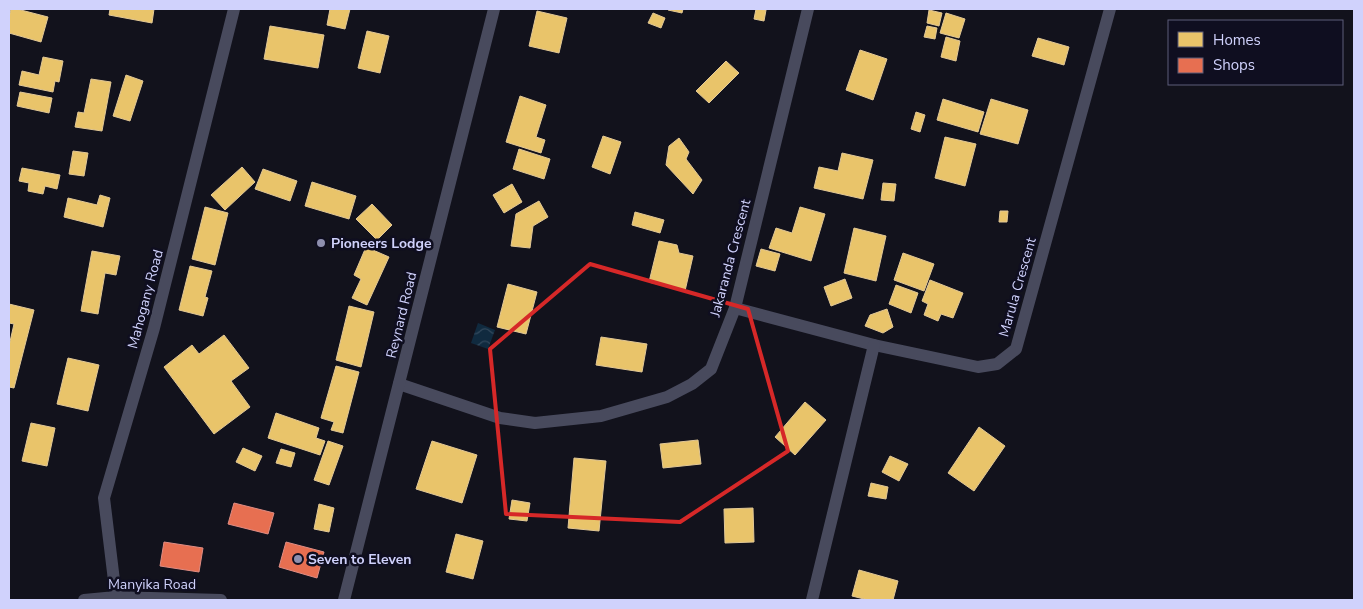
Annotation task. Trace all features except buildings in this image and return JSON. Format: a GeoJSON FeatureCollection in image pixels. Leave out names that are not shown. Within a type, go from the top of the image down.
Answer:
{"type":"FeatureCollection","features":[{"type":"Feature","properties":{"kind":"street","name":"Mahogany Road"},"geometry":{"type":"LineString","coordinates":[[116,597],[104,498],[154,328],[234,9]]}},
{"type":"Feature","properties":{"kind":"street","name":"Reynard Road"},"geometry":{"type":"LineString","coordinates":[[344,600],[494,9]]}},
{"type":"Feature","properties":{"kind":"street","name":"Jakaranda Crescent"},"geometry":{"type":"LineString","coordinates":[[399,384],[500,418],[535,423],[601,416],[667,397],[692,384],[711,369],[735,308],[808,9]]}},
{"type":"Feature","properties":{"kind":"street","name":"Marula Crescent"},"geometry":{"type":"LineString","coordinates":[[735,308],[874,345],[978,367],[998,364],[1016,349],[1110,9]]}},
{"type":"Feature","properties":{"kind":"street"},"geometry":{"type":"LineString","coordinates":[[812,600],[874,345]]}},
{"type":"Feature","properties":{"kind":"street","name":"Manyika Road"},"geometry":{"type":"LineString","coordinates":[[84,600],[116,597],[221,600]]}},
{"type":"Feature","properties":{"kind":"highlighted area"},"geometry":{"type":"Polygon","coordinates":[[[590,264],[748,309],[788,451],[680,522],[506,514],[490,349],[590,264]]]}},
{"type":"Feature","properties":{"kind":"water"},"geometry":{"type":"Polygon","coordinates":[[[478,323],[495,330],[488,349],[471,343],[478,323]]]}},
{"type":"Feature","properties":{"kind":"place","name":"Pioneers Lodge"},"geometry":{"type":"Point","coordinates":[321,243]}},
{"type":"Feature","properties":{"kind":"place","name":"Seven to Eleven"},"geometry":{"type":"Point","coordinates":[298,559]}}]}
